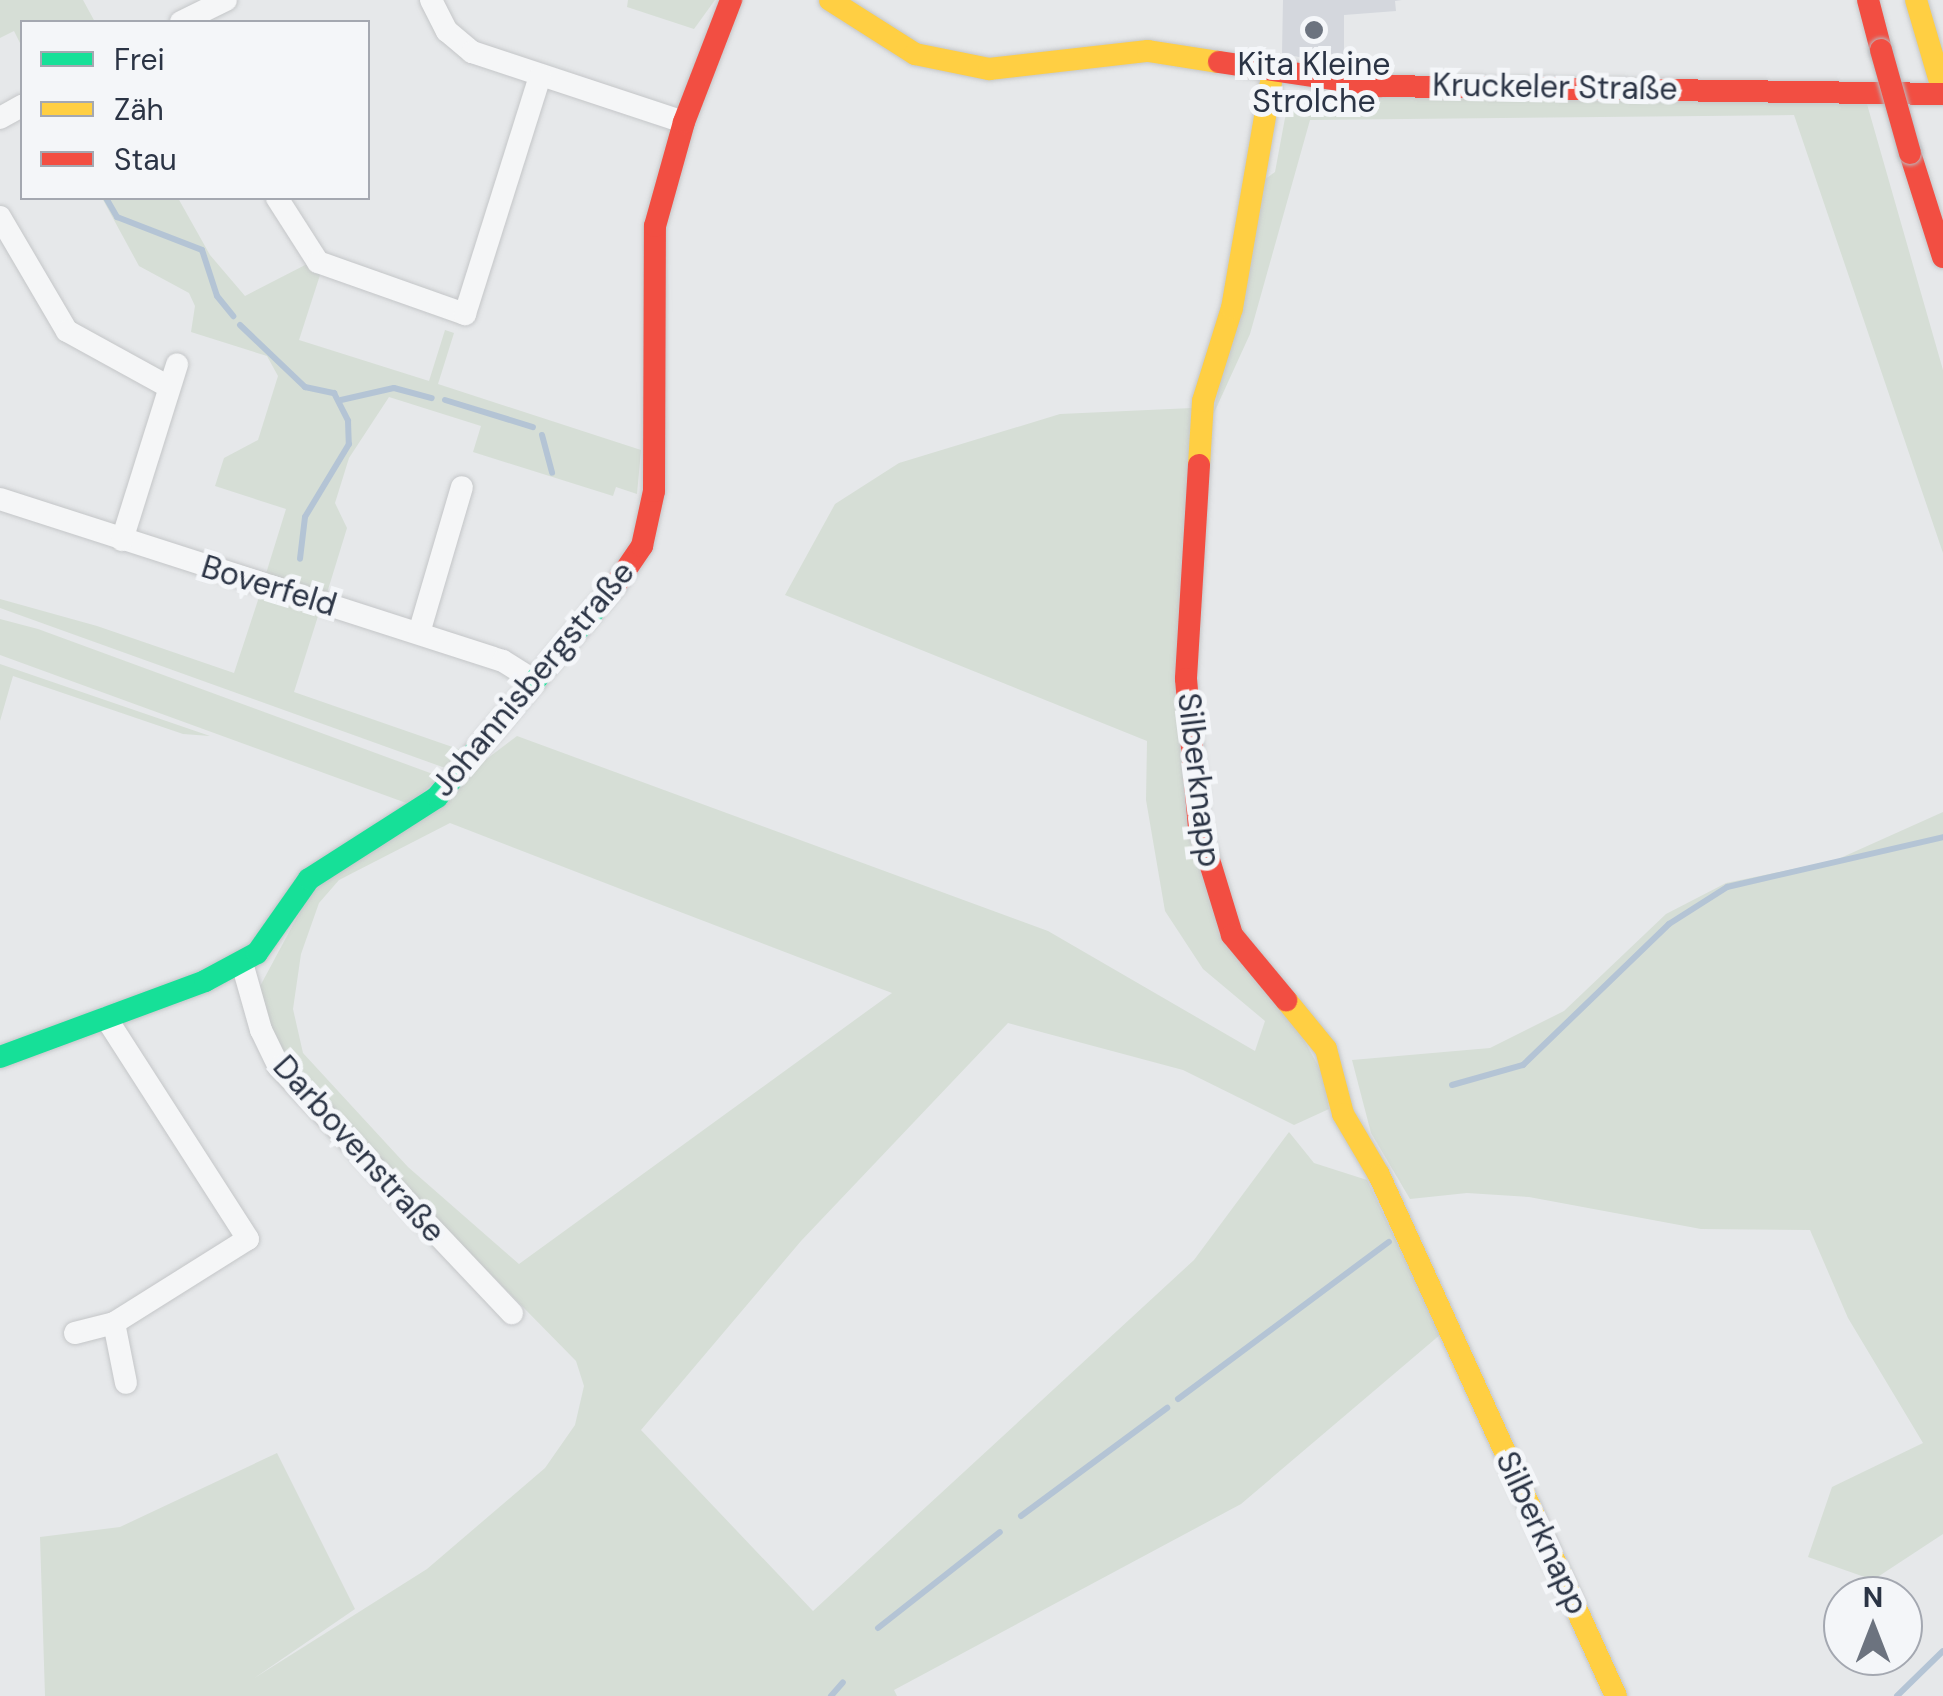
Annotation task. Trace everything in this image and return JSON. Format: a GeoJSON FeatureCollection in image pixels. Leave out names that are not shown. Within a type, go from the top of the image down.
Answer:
{"type":"FeatureCollection","features":[{"type":"Feature","properties":{"kind":"main road","name":"Johannisbergstraße"},"geometry":{"type":"LineString","coordinates":[[0,1057],[242,963],[272,939],[309,879],[437,797],[624,574],[646,534],[659,426],[656,226],[684,122],[731,0]]}},
{"type":"Feature","properties":{"kind":"main road","name":"Kruckeler Straße"},"geometry":{"type":"LineString","coordinates":[[830,0],[889,41],[967,66],[1016,69],[1148,50],[1379,86],[1943,93]]}},
{"type":"Feature","properties":{"kind":"main road"},"geometry":{"type":"LineString","coordinates":[[1868,0],[1943,258]]}},
{"type":"Feature","properties":{"kind":"main road"},"geometry":{"type":"LineString","coordinates":[[1916,0],[1943,93]]}},
{"type":"Feature","properties":{"kind":"main road","name":"Silberknapp"},"geometry":{"type":"LineString","coordinates":[[1273,70],[1232,308],[1203,401],[1186,679],[1203,844],[1232,935],[1326,1048],[1343,1114],[1379,1175],[1616,1696]]}},
{"type":"Feature","properties":{"kind":"street"},"geometry":{"type":"LineString","coordinates":[[187,20],[226,0]]}},
{"type":"Feature","properties":{"kind":"street"},"geometry":{"type":"LineString","coordinates":[[430,0],[447,31],[472,52],[684,122]]}},
{"type":"Feature","properties":{"kind":"street"},"geometry":{"type":"LineString","coordinates":[[277,200],[318,262],[465,314],[540,76]]}},
{"type":"Feature","properties":{"kind":"street"},"geometry":{"type":"LineString","coordinates":[[0,217],[67,330],[169,387]]}},
{"type":"Feature","properties":{"kind":"street"},"geometry":{"type":"LineString","coordinates":[[122,540],[177,364]]}},
{"type":"Feature","properties":{"kind":"street"},"geometry":{"type":"LineString","coordinates":[[418,633],[462,487]]}},
{"type":"Feature","properties":{"kind":"street","name":"Boverfeld"},"geometry":{"type":"LineString","coordinates":[[0,499],[503,660],[535,681]]}},
{"type":"Feature","properties":{"kind":"street","name":"Darbovenstraße"},"geometry":{"type":"LineString","coordinates":[[242,963],[260,1030],[280,1066],[512,1313]]}},
{"type":"Feature","properties":{"kind":"street"},"geometry":{"type":"LineString","coordinates":[[75,1334],[114,1323],[248,1239],[106,1018]]}},
{"type":"Feature","properties":{"kind":"street"},"geometry":{"type":"LineString","coordinates":[[114,1323],[126,1383]]}},
{"type":"Feature","properties":{"kind":"shaded area"},"geometry":{"type":"Polygon","coordinates":[[[0,0],[83,0],[94,20],[20,20],[20,43],[14,31],[0,38],[0,0]]]}},
{"type":"Feature","properties":{"kind":"shaded area"},"geometry":{"type":"Polygon","coordinates":[[[628,0],[715,0],[694,29],[627,7],[628,0]]]}},
{"type":"Feature","properties":{"kind":"shaded area","name":"Kita Kleine Strolche"},"geometry":{"type":"Polygon","coordinates":[[[1283,0],[1402,0],[1395,1],[1396,11],[1344,15],[1344,68],[1282,53],[1283,0]]]}},
{"type":"Feature","properties":{"kind":"shaded area"},"geometry":{"type":"Polygon","coordinates":[[[1355,95],[1867,104],[1943,370],[1943,553],[1794,115],[1310,120],[1250,334],[1213,415],[1261,182],[1275,172],[1285,118],[1294,104],[1355,95]]]}},
{"type":"Feature","properties":{"kind":"shaded area"},"geometry":{"type":"Polygon","coordinates":[[[103,200],[179,200],[210,255],[245,296],[309,263],[321,272],[299,340],[429,381],[445,330],[454,333],[438,384],[641,450],[637,494],[616,487],[613,496],[473,452],[481,426],[389,397],[349,458],[335,503],[347,528],[327,593],[264,580],[286,509],[215,486],[224,458],[258,440],[278,376],[267,356],[191,332],[195,306],[189,293],[139,266],[103,200]]]}},
{"type":"Feature","properties":{"kind":"shaded area"},"geometry":{"type":"Polygon","coordinates":[[[1192,408],[1190,830],[1323,1075],[1329,1109],[1294,1125],[1183,1070],[1008,1023],[801,1241],[641,1430],[813,1611],[1194,1260],[1289,1132],[1314,1163],[1367,1180],[1441,1334],[1241,1504],[894,1690],[897,1696],[45,1696],[40,1537],[120,1527],[277,1453],[355,1609],[253,1679],[427,1569],[545,1468],[575,1425],[584,1386],[576,1361],[287,1067],[267,1031],[258,990],[310,893],[517,736],[1048,931],[1255,1051],[1265,1021],[1203,969],[1165,911],[1146,800],[1147,741],[785,595],[835,504],[899,463],[1060,414],[1192,408]],[[450,823],[339,880],[319,903],[301,954],[293,1009],[303,1053],[408,1167],[519,1264],[892,993],[450,823]]]}},
{"type":"Feature","properties":{"kind":"shaded area"},"geometry":{"type":"Polygon","coordinates":[[[260,594],[319,613],[294,692],[464,751],[448,769],[0,608],[0,599],[97,626],[234,673],[260,594]]]}},
{"type":"Feature","properties":{"kind":"shaded area"},"geometry":{"type":"Polygon","coordinates":[[[0,619],[38,629],[441,777],[409,804],[0,655],[0,619]]]}},
{"type":"Feature","properties":{"kind":"shaded area"},"geometry":{"type":"Polygon","coordinates":[[[0,664],[210,736],[183,734],[13,676],[0,721],[0,664]]]}},
{"type":"Feature","properties":{"kind":"shaded area"},"geometry":{"type":"Polygon","coordinates":[[[1943,812],[1943,1534],[1879,1576],[1862,1576],[1808,1557],[1832,1487],[1923,1443],[1848,1318],[1810,1230],[1701,1229],[1529,1197],[1467,1193],[1410,1199],[1371,1133],[1352,1060],[1490,1048],[1564,1011],[1666,914],[1726,883],[1836,860],[1943,812]]]}},
{"type":"Feature","properties":{"kind":"waterway"},"geometry":{"type":"LineString","coordinates":[[107,200],[117,217],[202,250],[217,296],[233,316]]}},
{"type":"Feature","properties":{"kind":"waterway"},"geometry":{"type":"LineString","coordinates":[[240,325],[305,387],[334,393],[348,421],[349,444],[305,517],[300,559]]}},
{"type":"Feature","properties":{"kind":"waterway"},"geometry":{"type":"LineString","coordinates":[[341,400],[394,388],[432,398]]}},
{"type":"Feature","properties":{"kind":"waterway"},"geometry":{"type":"LineString","coordinates":[[445,400],[533,427]]}},
{"type":"Feature","properties":{"kind":"waterway"},"geometry":{"type":"LineString","coordinates":[[542,435],[552,473]]}},
{"type":"Feature","properties":{"kind":"waterway"},"geometry":{"type":"LineString","coordinates":[[1452,1085],[1523,1065],[1669,924],[1727,887],[1943,837]]}},
{"type":"Feature","properties":{"kind":"waterway"},"geometry":{"type":"LineString","coordinates":[[1178,1399],[1389,1242]]}},
{"type":"Feature","properties":{"kind":"waterway"},"geometry":{"type":"LineString","coordinates":[[1021,1516],[1167,1408]]}},
{"type":"Feature","properties":{"kind":"waterway"},"geometry":{"type":"LineString","coordinates":[[878,1628],[1000,1532]]}},
{"type":"Feature","properties":{"kind":"waterway"},"geometry":{"type":"LineString","coordinates":[[1897,1696],[1943,1651]]}},
{"type":"Feature","properties":{"kind":"waterway"},"geometry":{"type":"LineString","coordinates":[[831,1696],[843,1682]]}},
{"type":"Feature","properties":{"kind":"traffic: fast"},"geometry":{"type":"LineString","coordinates":[[0,1057],[205,981],[257,953],[309,879],[437,797],[614,587]]}},
{"type":"Feature","properties":{"kind":"traffic: slow"},"geometry":{"type":"LineString","coordinates":[[830,0],[915,54],[989,69],[1148,51],[1219,62]]}},
{"type":"Feature","properties":{"kind":"traffic: slow"},"geometry":{"type":"LineString","coordinates":[[1916,0],[1943,92]]}},
{"type":"Feature","properties":{"kind":"traffic: slow"},"geometry":{"type":"LineString","coordinates":[[1199,465],[1203,401],[1232,308],[1273,71]]}},
{"type":"Feature","properties":{"kind":"traffic: slow"},"geometry":{"type":"LineString","coordinates":[[1286,1000],[1326,1049],[1343,1114],[1379,1175],[1616,1696]]}},
{"type":"Feature","properties":{"kind":"traffic: jam"},"geometry":{"type":"LineString","coordinates":[[614,587],[642,546],[654,491],[655,226],[684,122],[731,0]]}},
{"type":"Feature","properties":{"kind":"traffic: jam"},"geometry":{"type":"LineString","coordinates":[[1868,0],[1881,50]]}},
{"type":"Feature","properties":{"kind":"traffic: jam"},"geometry":{"type":"LineString","coordinates":[[1881,50],[1910,153]]}},
{"type":"Feature","properties":{"kind":"traffic: jam"},"geometry":{"type":"LineString","coordinates":[[1219,62],[1379,86],[1943,94]]}},
{"type":"Feature","properties":{"kind":"traffic: jam"},"geometry":{"type":"LineString","coordinates":[[1910,153],[1943,257]]}},
{"type":"Feature","properties":{"kind":"traffic: jam"},"geometry":{"type":"LineString","coordinates":[[1199,465],[1186,679],[1199,827],[1232,935],[1286,1000]]}},
{"type":"Feature","properties":{"kind":"place","name":"Kita Kleine Strolche"},"geometry":{"type":"Point","coordinates":[1314,30]}}]}
